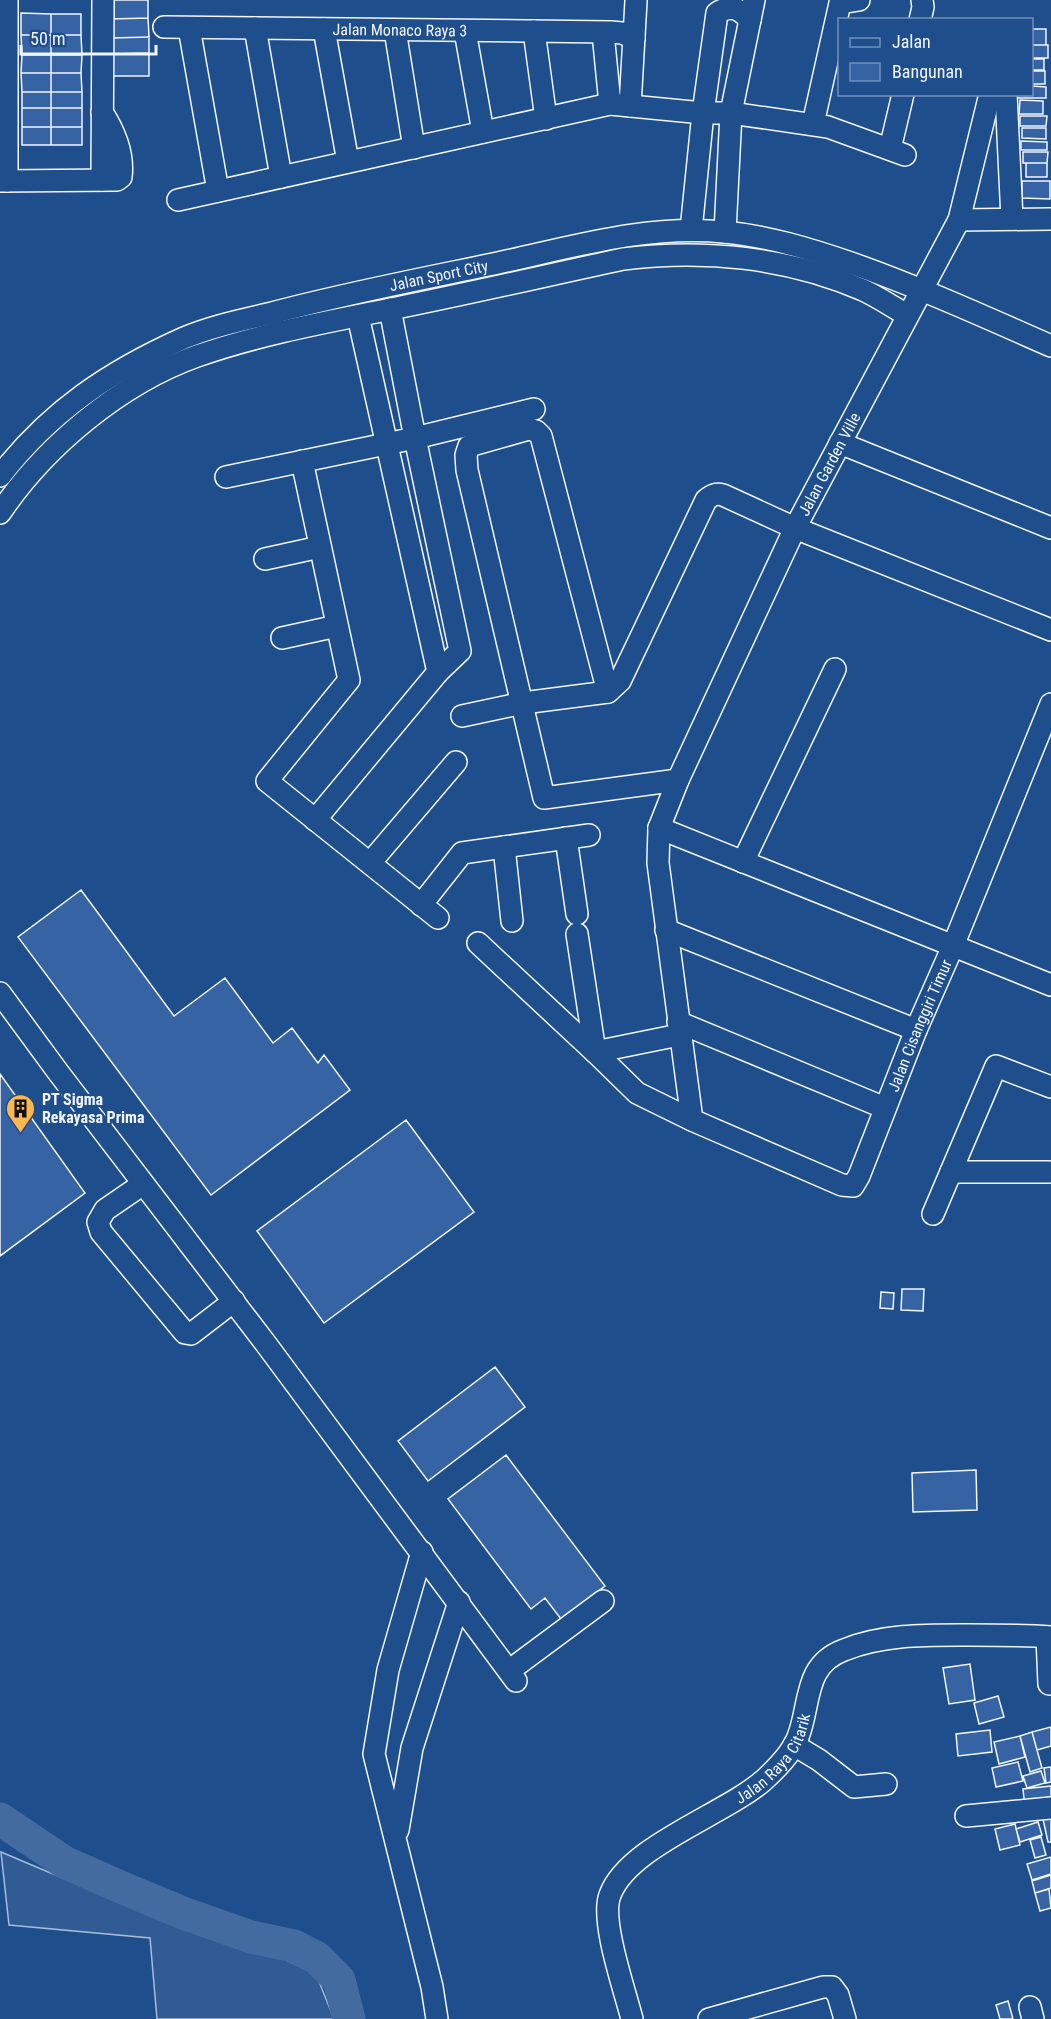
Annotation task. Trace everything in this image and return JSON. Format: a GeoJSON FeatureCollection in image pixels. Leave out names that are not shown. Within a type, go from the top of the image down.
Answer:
{"type":"FeatureCollection","features":[{"type":"Feature","properties":{"kind":"street"},"geometry":{"type":"LineString","coordinates":[[7,0],[4,181],[117,180],[121,177],[122,166],[117,143],[102,112],[103,0]]}},
{"type":"Feature","properties":{"kind":"street"},"geometry":{"type":"LineString","coordinates":[[813,124],[840,3],[859,0]]}},
{"type":"Feature","properties":{"kind":"street"},"geometry":{"type":"LineString","coordinates":[[920,18],[922,0]]}},
{"type":"Feature","properties":{"kind":"street"},"geometry":{"type":"LineString","coordinates":[[620,105],[634,38],[636,1]]}},
{"type":"Feature","properties":{"kind":"street"},"geometry":{"type":"LineString","coordinates":[[691,231],[703,113],[717,13],[723,9],[733,8],[752,10],[731,113],[725,232]]}},
{"type":"Feature","properties":{"kind":"street","name":"Jalan Monaco Raya 3"},"geometry":{"type":"LineString","coordinates":[[164,27],[622,33],[634,38]]}},
{"type":"Feature","properties":{"kind":"street"},"geometry":{"type":"LineString","coordinates":[[189,28],[218,191]]}},
{"type":"Feature","properties":{"kind":"street"},"geometry":{"type":"LineString","coordinates":[[255,28],[281,177]]}},
{"type":"Feature","properties":{"kind":"street"},"geometry":{"type":"LineString","coordinates":[[324,29],[348,162]]}},
{"type":"Feature","properties":{"kind":"street"},"geometry":{"type":"LineString","coordinates":[[395,30],[414,148]]}},
{"type":"Feature","properties":{"kind":"street"},"geometry":{"type":"LineString","coordinates":[[465,31],[483,132]]}},
{"type":"Feature","properties":{"kind":"street"},"geometry":{"type":"LineString","coordinates":[[534,31],[546,118]]}},
{"type":"Feature","properties":{"kind":"street"},"geometry":{"type":"LineString","coordinates":[[603,33],[620,105]]}},
{"type":"Feature","properties":{"kind":"street"},"geometry":{"type":"LineString","coordinates":[[178,200],[546,118],[620,105],[703,113],[731,113],[813,124],[828,127],[897,152],[903,96]]}},
{"type":"Feature","properties":{"kind":"street","name":"Jalan Garden Ville"},"geometry":{"type":"LineString","coordinates":[[990,96],[959,220],[795,528],[1051,630]]}},
{"type":"Feature","properties":{"kind":"street"},"geometry":{"type":"LineString","coordinates":[[1006,96],[1012,219]]}},
{"type":"Feature","properties":{"kind":"street"},"geometry":{"type":"LineString","coordinates":[[959,220],[1051,219]]}},
{"type":"Feature","properties":{"kind":"street","name":"Jalan Sport City"},"geometry":{"type":"LineString","coordinates":[[0,476],[36,433],[63,409],[111,374],[184,338],[239,321],[340,296],[628,234],[725,232],[771,239],[808,249],[921,289],[1051,345]]}},
{"type":"Feature","properties":{"kind":"street","name":"Jalan Sport City"},"geometry":{"type":"LineString","coordinates":[[0,513],[40,462],[77,426],[120,396],[163,371],[195,357],[248,340],[390,309],[623,259],[659,254],[700,254],[757,260],[830,278],[864,291],[907,315]]}},
{"type":"Feature","properties":{"kind":"street"},"geometry":{"type":"LineString","coordinates":[[315,820],[438,672],[460,651],[390,309]]}},
{"type":"Feature","properties":{"kind":"street"},"geometry":{"type":"LineString","coordinates":[[358,316],[438,672]]}},
{"type":"Feature","properties":{"kind":"street"},"geometry":{"type":"LineString","coordinates":[[184,338],[195,357]]}},
{"type":"Feature","properties":{"kind":"street"},"geometry":{"type":"LineString","coordinates":[[226,477],[415,438],[534,409]]}},
{"type":"Feature","properties":{"kind":"street"},"geometry":{"type":"LineString","coordinates":[[608,692],[541,436],[529,429],[469,446],[466,455],[467,470],[544,798],[678,780]]}},
{"type":"Feature","properties":{"kind":"street"},"geometry":{"type":"LineString","coordinates":[[840,443],[1051,528]]}},
{"type":"Feature","properties":{"kind":"street"},"geometry":{"type":"LineString","coordinates":[[302,461],[349,680],[267,781],[430,911],[462,853],[590,835]]}},
{"type":"Feature","properties":{"kind":"street"},"geometry":{"type":"LineString","coordinates":[[462,716],[523,703],[608,692],[620,681],[706,500],[717,494],[723,495],[795,528],[678,780],[659,828],[658,863],[692,1120]]}},
{"type":"Feature","properties":{"kind":"street"},"geometry":{"type":"LineString","coordinates":[[265,559],[320,547]]}},
{"type":"Feature","properties":{"kind":"street"},"geometry":{"type":"LineString","coordinates":[[282,638],[337,626]]}},
{"type":"Feature","properties":{"kind":"street"},"geometry":{"type":"LineString","coordinates":[[743,862],[835,669]]}},
{"type":"Feature","properties":{"kind":"street","name":"Jalan Cisanggiri Timur"},"geometry":{"type":"LineString","coordinates":[[692,1120],[842,1185],[851,1186],[856,1183],[916,1030],[953,946],[1051,704]]}},
{"type":"Feature","properties":{"kind":"street"},"geometry":{"type":"LineString","coordinates":[[370,863],[456,762]]}},
{"type":"Feature","properties":{"kind":"street"},"geometry":{"type":"LineString","coordinates":[[659,828],[1051,986]]}},
{"type":"Feature","properties":{"kind":"street"},"geometry":{"type":"LineString","coordinates":[[566,838],[595,1052]]}},
{"type":"Feature","properties":{"kind":"street"},"geometry":{"type":"LineString","coordinates":[[504,847],[512,921]]}},
{"type":"Feature","properties":{"kind":"street"},"geometry":{"type":"LineString","coordinates":[[666,930],[916,1030]]}},
{"type":"Feature","properties":{"kind":"street"},"geometry":{"type":"LineString","coordinates":[[478,943],[637,1093],[692,1120]]}},
{"type":"Feature","properties":{"kind":"street"},"geometry":{"type":"LineString","coordinates":[[0,993],[57,1072],[234,1302],[513,1676],[603,1601]]}},
{"type":"Feature","properties":{"kind":"street"},"geometry":{"type":"LineString","coordinates":[[595,1052],[679,1029],[885,1108]]}},
{"type":"Feature","properties":{"kind":"street"},"geometry":{"type":"LineString","coordinates":[[933,1214],[996,1066],[1051,1087]]}},
{"type":"Feature","properties":{"kind":"street"},"geometry":{"type":"LineString","coordinates":[[951,1172],[1050,1170]]}},
{"type":"Feature","properties":{"kind":"street"},"geometry":{"type":"LineString","coordinates":[[143,1184],[105,1210],[98,1222],[101,1232],[185,1333],[191,1334],[234,1302]]}},
{"type":"Feature","properties":{"kind":"street"},"geometry":{"type":"LineString","coordinates":[[422,1552],[388,1670],[374,1754],[432,1987],[437,2019]]}},
{"type":"Feature","properties":{"kind":"street"},"geometry":{"type":"LineString","coordinates":[[397,1840],[412,1748],[459,1602]]}},
{"type":"Feature","properties":{"kind":"street","name":"Jalan Raya Citarik"},"geometry":{"type":"LineString","coordinates":[[632,2019],[609,1926],[608,1900],[614,1885],[636,1860],[752,1790],[774,1770],[798,1738],[816,1671],[823,1662],[844,1649],[905,1636],[1024,1635],[1049,1637]]}},
{"type":"Feature","properties":{"kind":"street"},"geometry":{"type":"LineString","coordinates":[[1049,1637],[1049,1684]]}},
{"type":"Feature","properties":{"kind":"street"},"geometry":{"type":"LineString","coordinates":[[794,1745],[819,1760],[854,1787],[886,1784]]}},
{"type":"Feature","properties":{"kind":"street"},"geometry":{"type":"LineString","coordinates":[[966,1816],[1051,1808]]}},
{"type":"Feature","properties":{"kind":"street"},"geometry":{"type":"LineString","coordinates":[[709,2019],[823,1987],[832,1987],[838,1995],[845,2019]]}},
{"type":"Feature","properties":{"kind":"shaded area"},"geometry":{"type":"Polygon","coordinates":[[[1,1852],[150,1915],[261,1948],[316,1974],[334,2019],[157,2019],[150,1938],[9,1925],[1,1852]]]}},
{"type":"Feature","properties":{"kind":"building"},"geometry":{"type":"Polygon","coordinates":[[[111,0],[148,0],[148,18],[111,19],[111,0]]]}},
{"type":"Feature","properties":{"kind":"building"},"geometry":{"type":"Polygon","coordinates":[[[21,13],[51,14],[51,35],[21,35],[21,13]]]}},
{"type":"Feature","properties":{"kind":"building"},"geometry":{"type":"Polygon","coordinates":[[[51,14],[81,14],[81,35],[51,35],[51,14]]]}},
{"type":"Feature","properties":{"kind":"building"},"geometry":{"type":"Polygon","coordinates":[[[148,18],[149,37],[111,38],[111,19],[148,18]]]}},
{"type":"Feature","properties":{"kind":"building"},"geometry":{"type":"Polygon","coordinates":[[[1033,29],[1046,29],[1046,45],[1033,45],[1033,29]]]}},
{"type":"Feature","properties":{"kind":"building"},"geometry":{"type":"Polygon","coordinates":[[[21,35],[51,35],[51,55],[22,55],[21,35]]]}},
{"type":"Feature","properties":{"kind":"building"},"geometry":{"type":"Polygon","coordinates":[[[51,35],[81,35],[82,55],[51,55],[51,35]]]}},
{"type":"Feature","properties":{"kind":"building"},"geometry":{"type":"Polygon","coordinates":[[[149,37],[149,53],[112,54],[111,38],[149,37]]]}},
{"type":"Feature","properties":{"kind":"building"},"geometry":{"type":"Polygon","coordinates":[[[1033,45],[1048,45],[1048,58],[1033,58],[1033,45]]]}},
{"type":"Feature","properties":{"kind":"building"},"geometry":{"type":"Polygon","coordinates":[[[149,53],[149,76],[112,76],[112,54],[149,53]]]}},
{"type":"Feature","properties":{"kind":"building"},"geometry":{"type":"Polygon","coordinates":[[[22,55],[51,55],[51,73],[21,73],[22,55]]]}},
{"type":"Feature","properties":{"kind":"building"},"geometry":{"type":"Polygon","coordinates":[[[51,55],[82,55],[81,73],[51,73],[51,55]]]}},
{"type":"Feature","properties":{"kind":"building"},"geometry":{"type":"Polygon","coordinates":[[[1033,59],[1044,59],[1044,70],[1033,70],[1033,59]]]}},
{"type":"Feature","properties":{"kind":"building"},"geometry":{"type":"Polygon","coordinates":[[[1033,71],[1045,71],[1045,84],[1033,84],[1033,71]]]}},
{"type":"Feature","properties":{"kind":"building"},"geometry":{"type":"Polygon","coordinates":[[[21,73],[51,73],[51,92],[22,92],[21,73]]]}},
{"type":"Feature","properties":{"kind":"building"},"geometry":{"type":"Polygon","coordinates":[[[51,73],[81,73],[82,92],[51,92],[51,73]]]}},
{"type":"Feature","properties":{"kind":"building"},"geometry":{"type":"Polygon","coordinates":[[[1033,86],[1046,87],[1046,98],[1017,98],[1017,96],[1033,96],[1033,86]]]}},
{"type":"Feature","properties":{"kind":"building"},"geometry":{"type":"Polygon","coordinates":[[[22,92],[51,92],[51,108],[22,108],[22,92]]]}},
{"type":"Feature","properties":{"kind":"building"},"geometry":{"type":"Polygon","coordinates":[[[51,92],[82,92],[82,108],[51,108],[51,92]]]}},
{"type":"Feature","properties":{"kind":"building"},"geometry":{"type":"Polygon","coordinates":[[[1020,100],[1043,101],[1043,114],[1019,114],[1020,100]]]}},
{"type":"Feature","properties":{"kind":"building"},"geometry":{"type":"Polygon","coordinates":[[[22,108],[51,108],[51,127],[22,127],[22,108]]]}},
{"type":"Feature","properties":{"kind":"building"},"geometry":{"type":"Polygon","coordinates":[[[51,108],[82,108],[82,127],[51,127],[51,108]]]}},
{"type":"Feature","properties":{"kind":"building"},"geometry":{"type":"Polygon","coordinates":[[[1020,116],[1047,116],[1046,126],[1020,126],[1020,116]]]}},
{"type":"Feature","properties":{"kind":"building"},"geometry":{"type":"Polygon","coordinates":[[[22,127],[51,127],[51,145],[22,145],[22,127]]]}},
{"type":"Feature","properties":{"kind":"building"},"geometry":{"type":"Polygon","coordinates":[[[51,127],[82,127],[82,145],[51,145],[51,127]]]}},
{"type":"Feature","properties":{"kind":"building"},"geometry":{"type":"Polygon","coordinates":[[[1022,128],[1046,128],[1046,139],[1022,138],[1022,128]]]}},
{"type":"Feature","properties":{"kind":"building"},"geometry":{"type":"Polygon","coordinates":[[[1021,141],[1047,142],[1047,150],[1021,150],[1021,141]]]}},
{"type":"Feature","properties":{"kind":"building"},"geometry":{"type":"Polygon","coordinates":[[[1023,152],[1048,152],[1047,163],[1023,163],[1023,152]]]}},
{"type":"Feature","properties":{"kind":"building"},"geometry":{"type":"Polygon","coordinates":[[[1026,163],[1047,163],[1047,177],[1026,177],[1026,163]]]}},
{"type":"Feature","properties":{"kind":"building"},"geometry":{"type":"Polygon","coordinates":[[[1022,181],[1050,181],[1050,199],[1022,198],[1022,181]]]}},
{"type":"Feature","properties":{"kind":"building"},"geometry":{"type":"Polygon","coordinates":[[[81,890],[174,1016],[225,978],[273,1043],[292,1028],[318,1063],[324,1055],[350,1090],[211,1195],[18,937],[81,890]]]}},
{"type":"Feature","properties":{"kind":"building","name":"PT Sigma Rekayasa Prima"},"geometry":{"type":"Polygon","coordinates":[[[0,1074],[85,1193],[0,1256],[0,1074]]]}},
{"type":"Feature","properties":{"kind":"building"},"geometry":{"type":"Polygon","coordinates":[[[406,1120],[474,1212],[324,1323],[257,1231],[406,1120]]]}},
{"type":"Feature","properties":{"kind":"building"},"geometry":{"type":"Polygon","coordinates":[[[902,1289],[924,1289],[923,1311],[901,1310],[902,1289]]]}},
{"type":"Feature","properties":{"kind":"building"},"geometry":{"type":"Polygon","coordinates":[[[881,1292],[894,1293],[893,1309],[880,1308],[881,1292]]]}},
{"type":"Feature","properties":{"kind":"building"},"geometry":{"type":"Polygon","coordinates":[[[495,1367],[525,1407],[428,1481],[398,1441],[495,1367]]]}},
{"type":"Feature","properties":{"kind":"building"},"geometry":{"type":"Polygon","coordinates":[[[506,1455],[605,1586],[561,1619],[545,1598],[531,1609],[448,1499],[506,1455]]]}},
{"type":"Feature","properties":{"kind":"building"},"geometry":{"type":"Polygon","coordinates":[[[976,1470],[977,1510],[913,1512],[912,1473],[976,1470]]]}},
{"type":"Feature","properties":{"kind":"building"},"geometry":{"type":"Polygon","coordinates":[[[970,1664],[975,1700],[949,1704],[943,1668],[970,1664]]]}},
{"type":"Feature","properties":{"kind":"building"},"geometry":{"type":"Polygon","coordinates":[[[998,1696],[1004,1717],[979,1724],[974,1703],[998,1696]]]}},
{"type":"Feature","properties":{"kind":"building"},"geometry":{"type":"Polygon","coordinates":[[[1051,1727],[1051,1746],[1037,1750],[1032,1732],[1051,1727]]]}},
{"type":"Feature","properties":{"kind":"building"},"geometry":{"type":"Polygon","coordinates":[[[990,1730],[992,1752],[958,1756],[956,1734],[990,1730]]]}},
{"type":"Feature","properties":{"kind":"building"},"geometry":{"type":"Polygon","coordinates":[[[1032,1732],[1042,1768],[1030,1772],[1020,1736],[1032,1732]]]}},
{"type":"Feature","properties":{"kind":"building"},"geometry":{"type":"Polygon","coordinates":[[[1020,1736],[1025,1757],[999,1764],[994,1742],[1020,1736]]]}},
{"type":"Feature","properties":{"kind":"building"},"geometry":{"type":"Polygon","coordinates":[[[1018,1762],[1023,1781],[996,1787],[992,1768],[1018,1762]]]}},
{"type":"Feature","properties":{"kind":"building"},"geometry":{"type":"Polygon","coordinates":[[[1051,1767],[1051,1782],[1046,1783],[1044,1768],[1051,1767]]]}},
{"type":"Feature","properties":{"kind":"building"},"geometry":{"type":"Polygon","coordinates":[[[1041,1771],[1045,1783],[1027,1788],[1023,1776],[1041,1771]]]}},
{"type":"Feature","properties":{"kind":"building"},"geometry":{"type":"Polygon","coordinates":[[[1051,1786],[1051,1805],[1025,1808],[1023,1789],[1051,1786]]]}},
{"type":"Feature","properties":{"kind":"building"},"geometry":{"type":"Polygon","coordinates":[[[1051,1817],[1051,1842],[1048,1842],[1043,1819],[1051,1817]]]}},
{"type":"Feature","properties":{"kind":"building"},"geometry":{"type":"Polygon","coordinates":[[[1038,1822],[1042,1835],[1020,1842],[1016,1829],[1038,1822]]]}},
{"type":"Feature","properties":{"kind":"building"},"geometry":{"type":"Polygon","coordinates":[[[1015,1824],[1020,1845],[1000,1850],[995,1829],[1015,1824]]]}},
{"type":"Feature","properties":{"kind":"building"},"geometry":{"type":"Polygon","coordinates":[[[1041,1837],[1046,1855],[1035,1858],[1030,1840],[1041,1837]]]}},
{"type":"Feature","properties":{"kind":"building"},"geometry":{"type":"Polygon","coordinates":[[[1051,1857],[1051,1874],[1032,1880],[1027,1864],[1051,1857]]]}},
{"type":"Feature","properties":{"kind":"building"},"geometry":{"type":"Polygon","coordinates":[[[1051,1875],[1051,1888],[1035,1893],[1032,1881],[1051,1875]]]}},
{"type":"Feature","properties":{"kind":"building"},"geometry":{"type":"Polygon","coordinates":[[[1049,1889],[1051,1908],[1040,1911],[1035,1893],[1049,1889]]]}},
{"type":"Feature","properties":{"kind":"building"},"geometry":{"type":"Polygon","coordinates":[[[1008,2001],[1013,2019],[1000,2019],[996,2005],[1008,2001]]]}},
{"type":"Feature","properties":{"kind":"waterway"},"geometry":{"type":"LineString","coordinates":[[0,1819],[64,1862],[123,1888],[183,1913],[251,1937],[294,1946],[317,1958],[339,1980],[349,2019]]}},
{"type":"Feature","properties":{"kind":"place","name":"PT Sigma Rekayasa Prima"},"geometry":{"type":"Point","coordinates":[21,1134]}}]}
